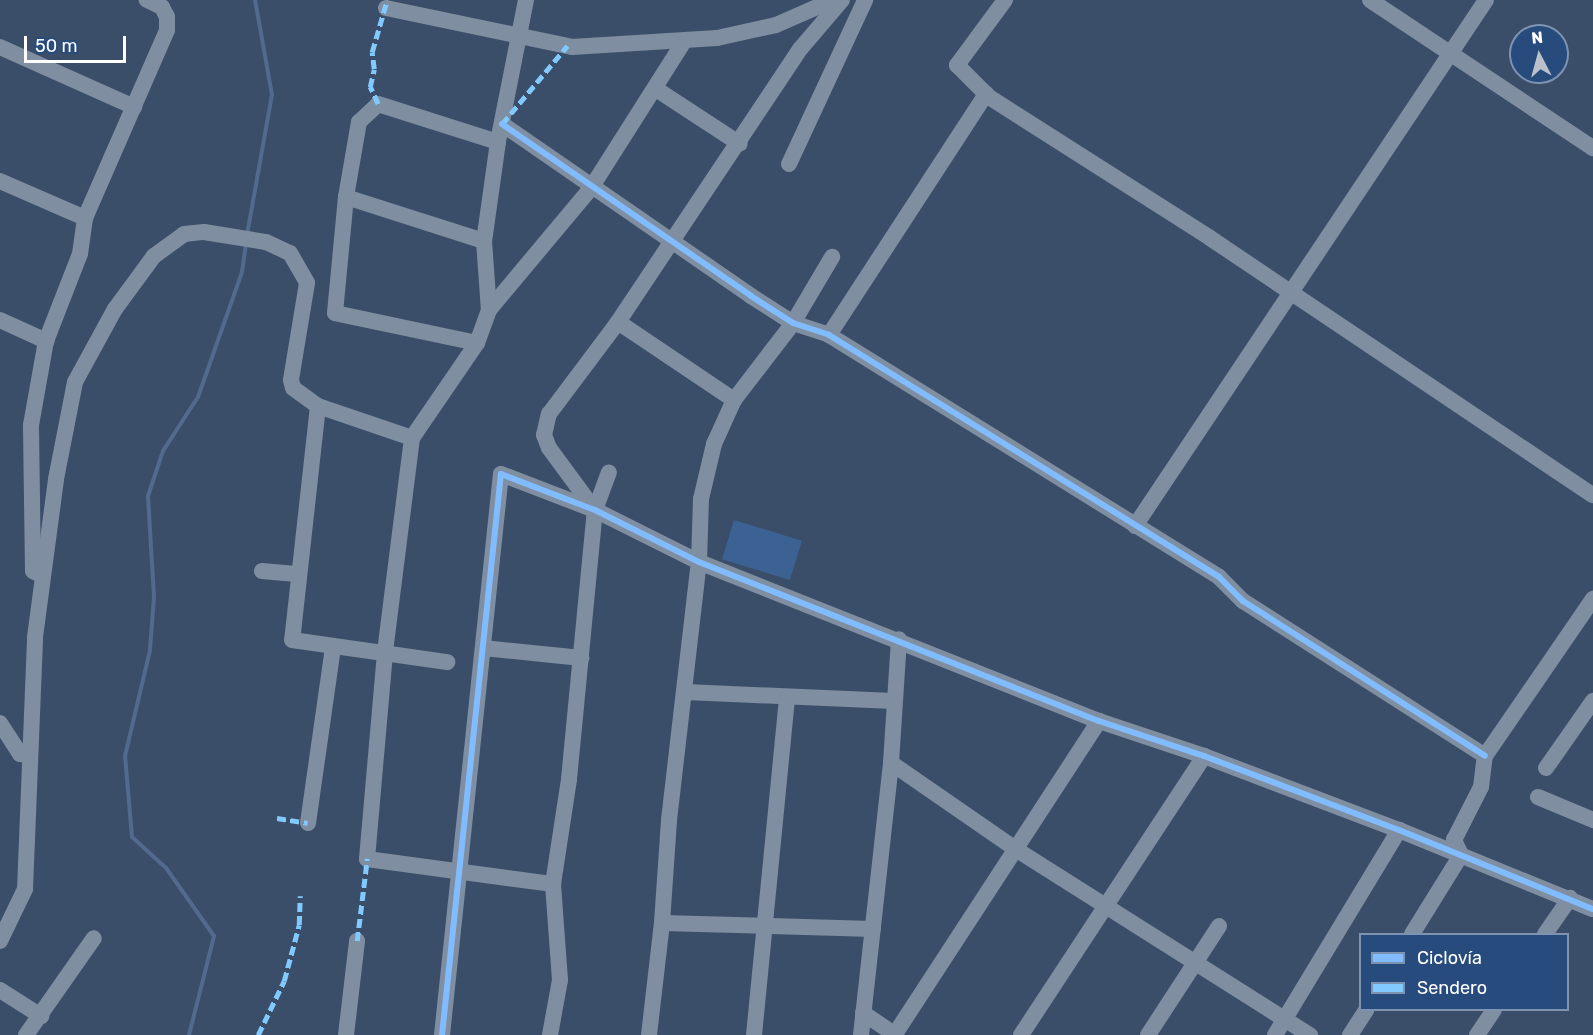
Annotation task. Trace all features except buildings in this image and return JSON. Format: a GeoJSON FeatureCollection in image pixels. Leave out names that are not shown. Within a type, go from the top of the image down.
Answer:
{"type":"FeatureCollection","features":[{"type":"Feature","properties":{"kind":"street"},"geometry":{"type":"LineString","coordinates":[[43,576],[33,571],[31,425],[46,341],[80,254],[85,218],[167,30],[167,17],[162,7],[147,0]]}},
{"type":"Feature","properties":{"kind":"street"},"geometry":{"type":"LineString","coordinates":[[489,310],[484,241],[498,142],[526,0]]}},
{"type":"Feature","properties":{"kind":"street"},"geometry":{"type":"LineString","coordinates":[[386,8],[572,47],[683,43],[766,28],[833,0]]}},
{"type":"Feature","properties":{"kind":"street"},"geometry":{"type":"LineString","coordinates":[[594,510],[544,435],[549,414],[618,322],[740,144],[801,48],[842,0]]}},
{"type":"Feature","properties":{"kind":"street"},"geometry":{"type":"LineString","coordinates":[[789,164],[865,0]]}},
{"type":"Feature","properties":{"kind":"street"},"geometry":{"type":"LineString","coordinates":[[1005,0],[957,65],[986,94],[1210,238],[1292,296],[1593,495]]}},
{"type":"Feature","properties":{"kind":"street"},"geometry":{"type":"LineString","coordinates":[[1370,0],[1593,148]]}},
{"type":"Feature","properties":{"kind":"street"},"geometry":{"type":"LineString","coordinates":[[1135,526],[1292,296],[1486,0]]}},
{"type":"Feature","properties":{"kind":"street"},"geometry":{"type":"LineString","coordinates":[[553,884],[461,869],[368,859],[385,653],[412,438],[477,343],[489,310],[591,188],[656,89],[683,43]]}},
{"type":"Feature","properties":{"kind":"street"},"geometry":{"type":"LineString","coordinates":[[0,47],[134,107]]}},
{"type":"Feature","properties":{"kind":"street"},"geometry":{"type":"LineString","coordinates":[[656,89],[740,144]]}},
{"type":"Feature","properties":{"kind":"street"},"geometry":{"type":"LineString","coordinates":[[829,335],[986,94]]}},
{"type":"Feature","properties":{"kind":"street"},"geometry":{"type":"LineString","coordinates":[[477,343],[335,313],[346,197],[358,122],[378,104],[498,142]]}},
{"type":"Feature","properties":{"kind":"street"},"geometry":{"type":"LineString","coordinates":[[502,124],[671,243],[794,323],[829,335],[1218,577],[1243,601],[1485,756]]}},
{"type":"Feature","properties":{"kind":"street"},"geometry":{"type":"LineString","coordinates":[[0,181],[85,218]]}},
{"type":"Feature","properties":{"kind":"street"},"geometry":{"type":"LineString","coordinates":[[346,197],[484,241]]}},
{"type":"Feature","properties":{"kind":"street"},"geometry":{"type":"LineString","coordinates":[[0,941],[26,889],[28,755],[34,637],[75,382],[115,309],[154,255],[184,234],[204,232],[266,242],[290,253],[307,283],[291,380],[293,388],[318,406],[412,438]]}},
{"type":"Feature","properties":{"kind":"street"},"geometry":{"type":"LineString","coordinates":[[649,1035],[662,923],[669,820],[686,692],[699,562],[701,499],[714,444],[734,400],[794,323],[832,257]]}},
{"type":"Feature","properties":{"kind":"street"},"geometry":{"type":"LineString","coordinates":[[0,320],[46,341]]}},
{"type":"Feature","properties":{"kind":"street"},"geometry":{"type":"LineString","coordinates":[[618,322],[734,400]]}},
{"type":"Feature","properties":{"kind":"street"},"geometry":{"type":"LineString","coordinates":[[318,406],[292,640],[447,662]]}},
{"type":"Feature","properties":{"kind":"street"},"geometry":{"type":"LineString","coordinates":[[550,1035],[560,980],[553,884],[581,658],[594,510],[609,472]]}},
{"type":"Feature","properties":{"kind":"street"},"geometry":{"type":"LineString","coordinates":[[442,1035],[501,474],[594,510],[699,562],[899,639],[1099,721],[1204,756],[1399,830],[1593,909]]}},
{"type":"Feature","properties":{"kind":"street"},"geometry":{"type":"LineString","coordinates":[[262,571],[299,574]]}},
{"type":"Feature","properties":{"kind":"street"},"geometry":{"type":"LineString","coordinates":[[1461,855],[1454,840],[1481,787],[1485,756],[1593,599]]}},
{"type":"Feature","properties":{"kind":"street"},"geometry":{"type":"LineString","coordinates":[[861,1035],[891,763],[899,639]]}},
{"type":"Feature","properties":{"kind":"street"},"geometry":{"type":"LineString","coordinates":[[308,823],[333,647]]}},
{"type":"Feature","properties":{"kind":"street"},"geometry":{"type":"LineString","coordinates":[[483,648],[581,658]]}},
{"type":"Feature","properties":{"kind":"street"},"geometry":{"type":"LineString","coordinates":[[686,692],[787,699],[894,701]]}},
{"type":"Feature","properties":{"kind":"street"},"geometry":{"type":"LineString","coordinates":[[754,1035],[787,699]]}},
{"type":"Feature","properties":{"kind":"street"},"geometry":{"type":"LineString","coordinates":[[1546,768],[1593,701]]}},
{"type":"Feature","properties":{"kind":"street"},"geometry":{"type":"LineString","coordinates":[[863,1013],[896,1034],[1099,721]]}},
{"type":"Feature","properties":{"kind":"street"},"geometry":{"type":"LineString","coordinates":[[0,723],[20,754],[28,755]]}},
{"type":"Feature","properties":{"kind":"street"},"geometry":{"type":"LineString","coordinates":[[1021,1035],[1204,756]]}},
{"type":"Feature","properties":{"kind":"street"},"geometry":{"type":"LineString","coordinates":[[891,763],[1017,849],[1310,1035]]}},
{"type":"Feature","properties":{"kind":"street"},"geometry":{"type":"LineString","coordinates":[[1538,797],[1593,820]]}},
{"type":"Feature","properties":{"kind":"street"},"geometry":{"type":"LineString","coordinates":[[1275,1035],[1399,830]]}},
{"type":"Feature","properties":{"kind":"street"},"geometry":{"type":"LineString","coordinates":[[1413,933],[1461,855]]}},
{"type":"Feature","properties":{"kind":"street"},"geometry":{"type":"LineString","coordinates":[[1546,933],[1570,898]]}},
{"type":"Feature","properties":{"kind":"street"},"geometry":{"type":"LineString","coordinates":[[662,923],[764,928],[873,928]]}},
{"type":"Feature","properties":{"kind":"street"},"geometry":{"type":"LineString","coordinates":[[1148,1035],[1219,926]]}},
{"type":"Feature","properties":{"kind":"street"},"geometry":{"type":"LineString","coordinates":[[26,1035],[94,938]]}},
{"type":"Feature","properties":{"kind":"street"},"geometry":{"type":"LineString","coordinates":[[345,1033],[357,941]]}},
{"type":"Feature","properties":{"kind":"street"},"geometry":{"type":"LineString","coordinates":[[0,990],[41,1016]]}},
{"type":"Feature","properties":{"kind":"street"},"geometry":{"type":"LineString","coordinates":[[1350,1035],[1365,1011]]}},
{"type":"Feature","properties":{"kind":"street"},"geometry":{"type":"LineString","coordinates":[[1477,1035],[1493,1011]]}},
{"type":"Feature","properties":{"kind":"shaded area"},"geometry":{"type":"Polygon","coordinates":[[[734,520],[802,541],[790,580],[722,559],[734,520]]]}},
{"type":"Feature","properties":{"kind":"waterway"},"geometry":{"type":"LineString","coordinates":[[247,235],[272,95],[255,0]]}},
{"type":"Feature","properties":{"kind":"waterway"},"geometry":{"type":"LineString","coordinates":[[189,1035],[214,936],[166,868],[132,837],[125,756],[150,650],[154,597],[148,496],[163,451],[198,397],[242,272],[246,243]]}},
{"type":"Feature","properties":{"kind":"marked path"},"geometry":{"type":"LineString","coordinates":[[378,104],[370,87],[374,69],[372,52],[387,0]]}},
{"type":"Feature","properties":{"kind":"marked path"},"geometry":{"type":"LineString","coordinates":[[502,124],[567,46]]}},
{"type":"Feature","properties":{"kind":"marked path"},"geometry":{"type":"LineString","coordinates":[[277,818],[308,823]]}},
{"type":"Feature","properties":{"kind":"marked path"},"geometry":{"type":"LineString","coordinates":[[357,941],[367,859]]}},
{"type":"Feature","properties":{"kind":"marked path"},"geometry":{"type":"LineString","coordinates":[[258,1035],[284,981],[299,925],[300,896]]}},
{"type":"Feature","properties":{"kind":"cycle path"},"geometry":{"type":"LineString","coordinates":[[502,124],[751,296],[793,323],[829,335],[1219,577],[1243,601],[1485,756]]}},
{"type":"Feature","properties":{"kind":"cycle path"},"geometry":{"type":"LineString","coordinates":[[442,1035],[501,474],[595,510],[699,562],[1099,721],[1204,756],[1399,830],[1593,909]]}}]}
